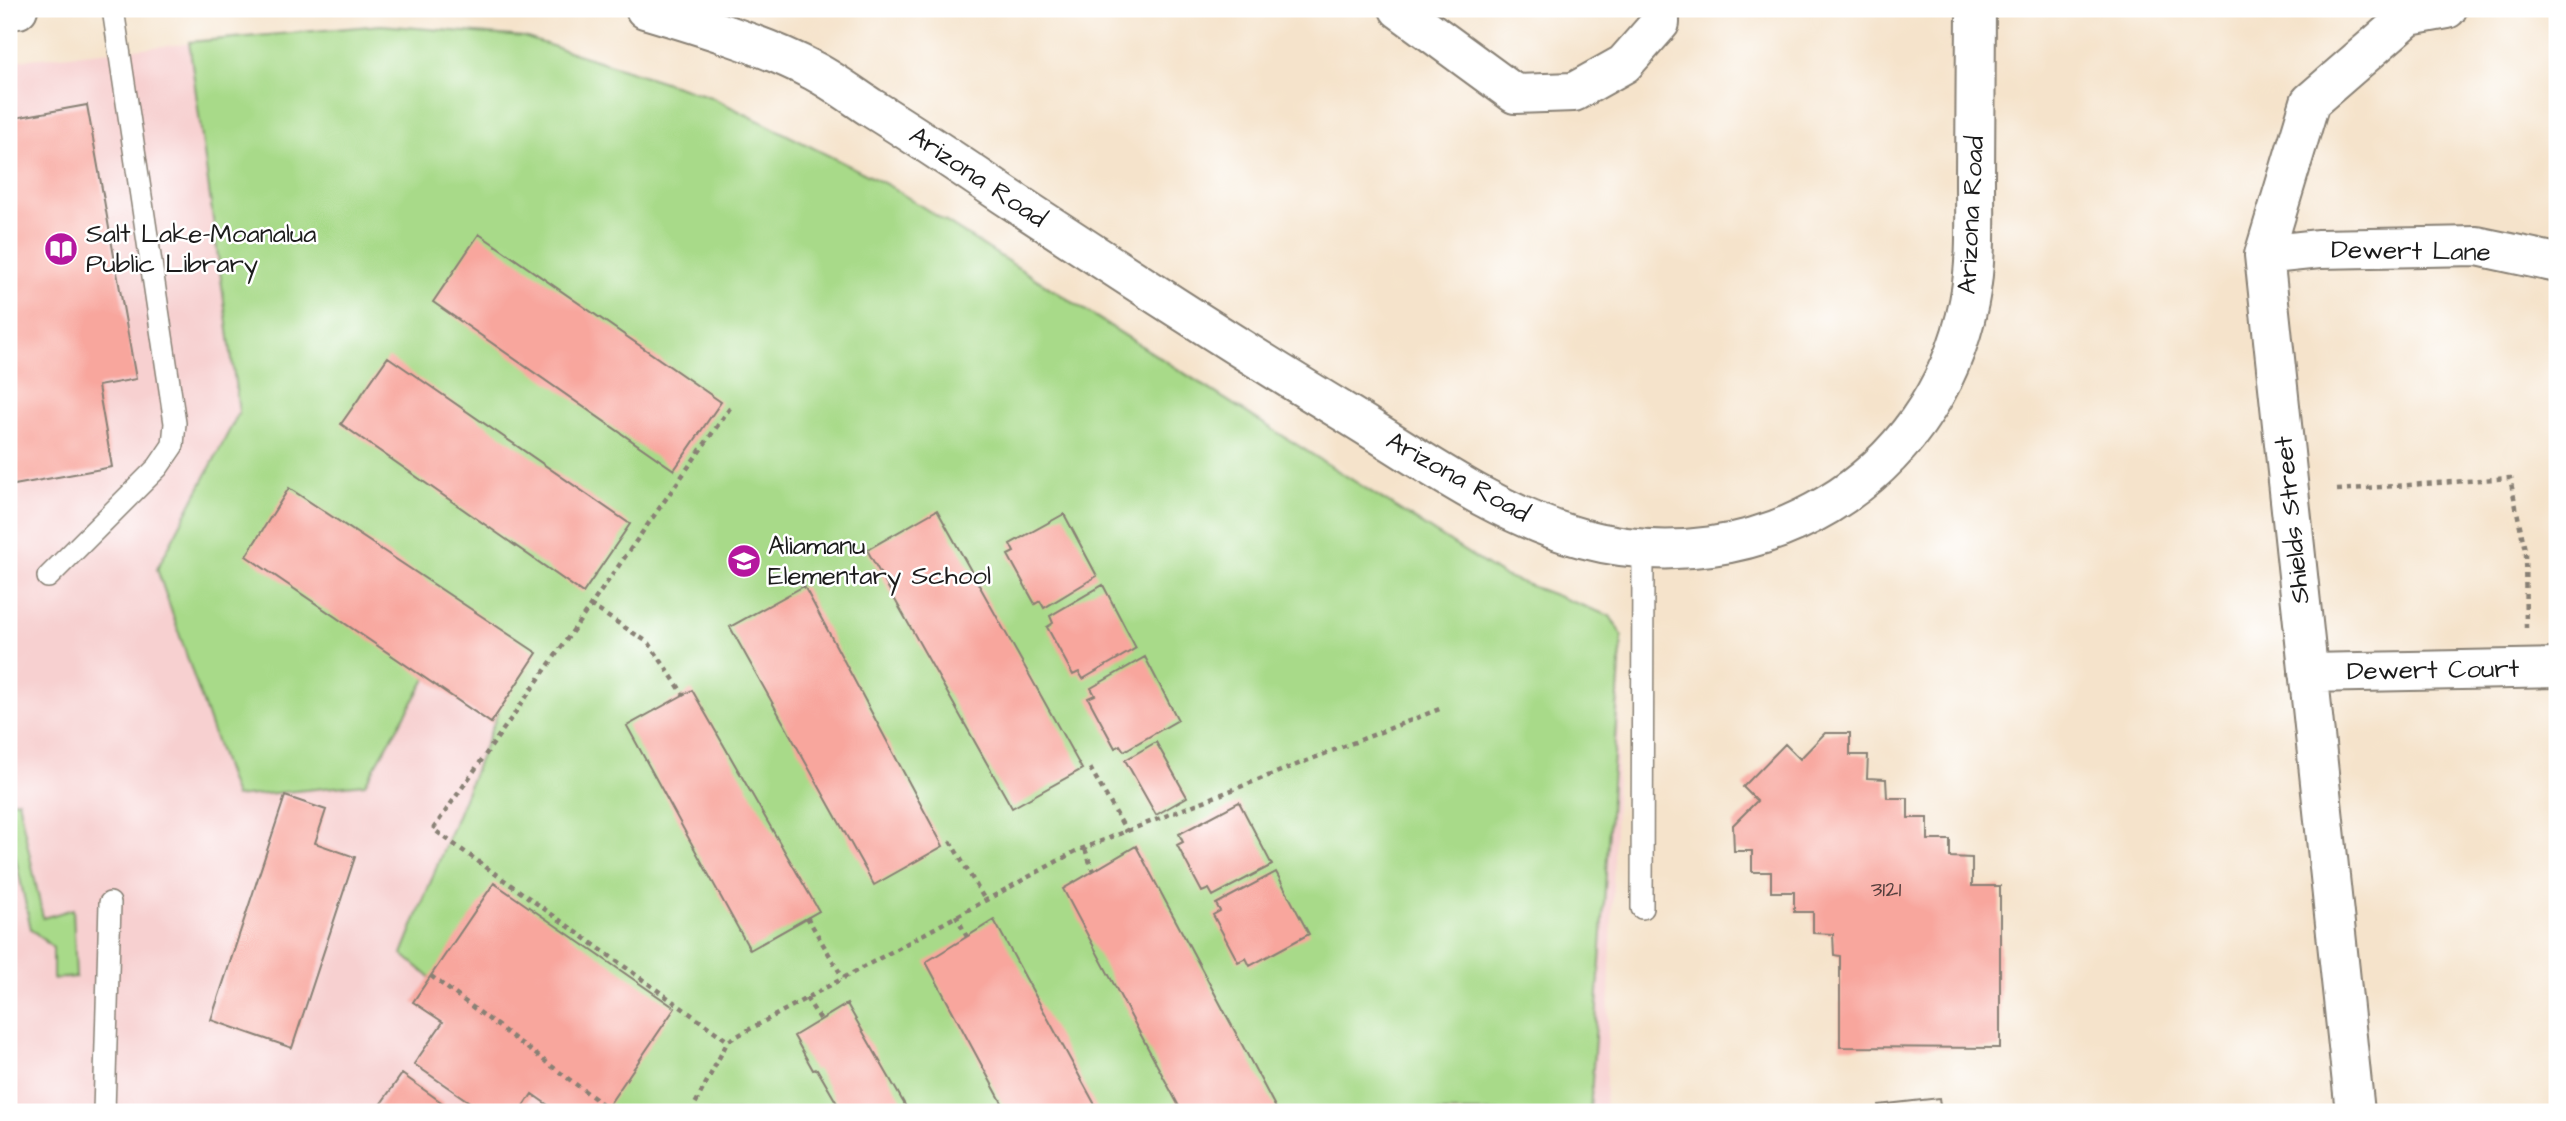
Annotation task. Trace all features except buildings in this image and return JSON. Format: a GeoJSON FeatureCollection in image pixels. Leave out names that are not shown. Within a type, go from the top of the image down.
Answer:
{"type":"FeatureCollection","features":[{"type":"Feature","properties":{"kind":"street"},"geometry":{"type":"LineString","coordinates":[[9,10],[18,9]]}},
{"type":"Feature","properties":{"kind":"street","name":"Arizona Road"},"geometry":{"type":"LineString","coordinates":[[645,9],[696,24],[813,70],[1200,325],[1479,495],[1577,537],[1643,549],[1679,551],[1730,545],[1780,530],[1826,507],[1867,477],[1895,450],[1934,398],[1955,351],[1969,301],[1975,250],[1976,9]]}},
{"type":"Feature","properties":{"kind":"street"},"geometry":{"type":"LineString","coordinates":[[1399,9],[1515,94],[1574,92],[1624,64],[1660,23],[1660,9]]}},
{"type":"Feature","properties":{"kind":"street","name":"Shields Street"},"geometry":{"type":"LineString","coordinates":[[2355,1112],[2264,255],[2310,102],[2409,16],[2447,9]]}},
{"type":"Feature","properties":{"kind":"street","name":"Dewert Lane"},"geometry":{"type":"LineString","coordinates":[[2264,255],[2319,249],[2477,246],[2557,263]]}},
{"type":"Feature","properties":{"kind":"street","name":"Dewert Court"},"geometry":{"type":"LineString","coordinates":[[2308,673],[2542,668]]}},
{"type":"Feature","properties":{"kind":"lane"},"geometry":{"type":"LineString","coordinates":[[48,577],[158,467],[173,445],[175,423],[113,9]]}},
{"type":"Feature","properties":{"kind":"lane"},"geometry":{"type":"LineString","coordinates":[[1642,908],[1643,549]]}},
{"type":"Feature","properties":{"kind":"lane"},"geometry":{"type":"LineString","coordinates":[[104,1112],[110,903]]}},
{"type":"Feature","properties":{"kind":"path"},"geometry":{"type":"LineString","coordinates":[[728,1041],[433,829],[730,408]]}},
{"type":"Feature","properties":{"kind":"path"},"geometry":{"type":"LineString","coordinates":[[2337,490],[2510,478],[2525,550],[2542,668]]}},
{"type":"Feature","properties":{"kind":"path"},"geometry":{"type":"LineString","coordinates":[[590,605],[649,643],[684,695]]}},
{"type":"Feature","properties":{"kind":"path"},"geometry":{"type":"LineString","coordinates":[[691,1112],[728,1041],[956,915],[1084,849],[1442,708]]}},
{"type":"Feature","properties":{"kind":"path"},"geometry":{"type":"LineString","coordinates":[[1090,768],[1127,832]]}},
{"type":"Feature","properties":{"kind":"path"},"geometry":{"type":"LineString","coordinates":[[950,841],[985,900]]}},
{"type":"Feature","properties":{"kind":"path"},"geometry":{"type":"LineString","coordinates":[[1084,849],[1093,871]]}},
{"type":"Feature","properties":{"kind":"path"},"geometry":{"type":"LineString","coordinates":[[956,915],[967,937]]}},
{"type":"Feature","properties":{"kind":"path"},"geometry":{"type":"LineString","coordinates":[[807,917],[843,978]]}},
{"type":"Feature","properties":{"kind":"path"},"geometry":{"type":"LineString","coordinates":[[430,976],[613,1112]]}},
{"type":"Feature","properties":{"kind":"path"},"geometry":{"type":"LineString","coordinates":[[806,998],[821,1020]]}},
{"type":"Feature","properties":{"kind":"shaded area","name":"Aliamanu Elementary School"},"geometry":{"type":"Polygon","coordinates":[[[381,25],[524,37],[711,97],[888,185],[1502,575],[1610,616],[1622,635],[1605,1112],[9,1112],[9,61],[381,25]]]}},
{"type":"Feature","properties":{"kind":"green space","name":"Aliamanu Elementary School"},"geometry":{"type":"Polygon","coordinates":[[[381,25],[524,37],[711,97],[888,185],[1502,575],[1610,616],[1622,635],[1590,1112],[590,1112],[402,954],[499,710],[432,669],[365,784],[235,797],[157,569],[239,412],[189,42],[381,25]]]}},
{"type":"Feature","properties":{"kind":"green space"},"geometry":{"type":"Polygon","coordinates":[[[18,800],[43,918],[73,909],[76,977],[53,979],[53,948],[31,929],[9,828],[9,802],[18,800]]]}},
{"type":"Feature","properties":{"kind":"place","name":"Salt Lake-Moanalua Public Library"},"geometry":{"type":"Point","coordinates":[61,249]}},
{"type":"Feature","properties":{"kind":"place","name":"Aliamanu Elementary School"},"geometry":{"type":"Point","coordinates":[744,561]}}]}
